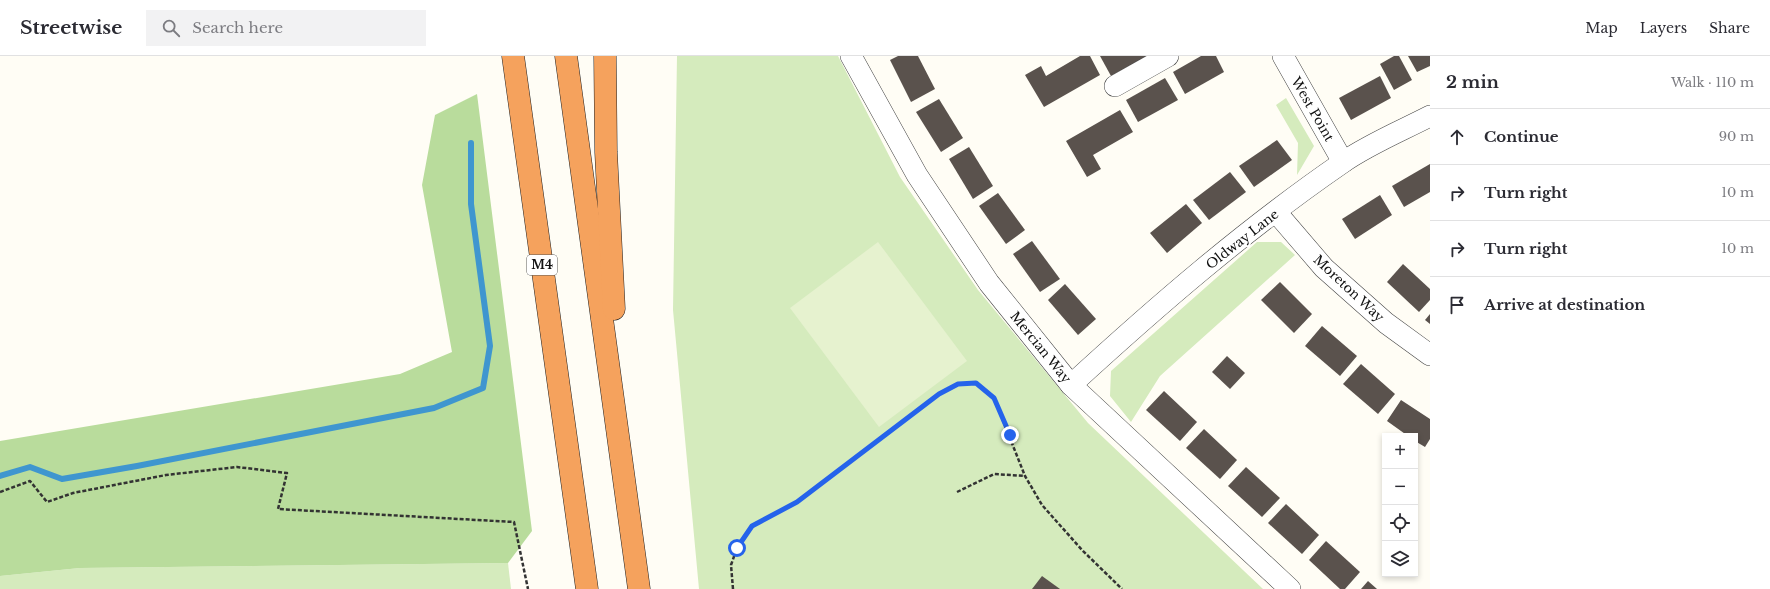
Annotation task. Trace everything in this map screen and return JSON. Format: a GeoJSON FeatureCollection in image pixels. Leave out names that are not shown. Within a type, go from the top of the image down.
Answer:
{"type":"FeatureCollection","features":[{"type":"Feature","properties":{"kind":"highway","name":"M4"},"geometry":{"type":"LineString","coordinates":[[513,56],[587,589]]}},
{"type":"Feature","properties":{"kind":"highway"},"geometry":{"type":"LineString","coordinates":[[566,56],[639,589]]}},
{"type":"Feature","properties":{"kind":"highway"},"geometry":{"type":"LineString","coordinates":[[605,56],[606,152],[623,470]]}},
{"type":"Feature","properties":{"kind":"street","name":"Mercian Way"},"geometry":{"type":"LineString","coordinates":[[851,56],[917,175],[984,277],[1071,385],[1290,589]]}},
{"type":"Feature","properties":{"kind":"street"},"geometry":{"type":"LineString","coordinates":[[1116,86],[1168,56]]}},
{"type":"Feature","properties":{"kind":"street","name":"West Point"},"geometry":{"type":"LineString","coordinates":[[1283,56],[1343,162]]}},
{"type":"Feature","properties":{"kind":"street","name":"Oldway Lane"},"geometry":{"type":"LineString","coordinates":[[1071,385],[1160,304],[1276,212],[1343,162],[1430,116]]}},
{"type":"Feature","properties":{"kind":"street","name":"Moreton Way"},"geometry":{"type":"LineString","coordinates":[[1276,212],[1324,268],[1386,323],[1430,355]]}},
{"type":"Feature","properties":{"kind":"path"},"geometry":{"type":"LineString","coordinates":[[733,589],[731,565],[737,548],[752,526],[797,502],[939,394],[958,384],[976,383],[994,398],[1025,476],[1042,505],[1082,550],[1122,589]]}},
{"type":"Feature","properties":{"kind":"path"},"geometry":{"type":"LineString","coordinates":[[0,492],[30,481],[47,502],[73,493],[166,475],[237,467],[287,473],[278,509],[514,522],[528,589]]}},
{"type":"Feature","properties":{"kind":"path"},"geometry":{"type":"LineString","coordinates":[[957,492],[994,474],[1025,476]]}},
{"type":"Feature","properties":{"kind":"green space"},"geometry":{"type":"Polygon","coordinates":[[[677,56],[838,56],[900,177],[978,290],[1088,423],[1263,589],[699,589],[673,310],[677,56]]]}},
{"type":"Feature","properties":{"kind":"green space"},"geometry":{"type":"Polygon","coordinates":[[[477,94],[532,531],[508,563],[80,568],[0,576],[0,441],[400,374],[452,352],[422,185],[435,115],[477,94]]]}},
{"type":"Feature","properties":{"kind":"green space"},"geometry":{"type":"Polygon","coordinates":[[[1286,98],[1314,146],[1297,175],[1298,143],[1276,105],[1286,98]]]}},
{"type":"Feature","properties":{"kind":"green space"},"geometry":{"type":"Polygon","coordinates":[[[878,242],[967,361],[879,427],[790,308],[878,242]]]}},
{"type":"Feature","properties":{"kind":"green space"},"geometry":{"type":"Polygon","coordinates":[[[1257,242],[1281,242],[1295,255],[1160,376],[1131,422],[1110,396],[1111,371],[1257,242]]]}},
{"type":"Feature","properties":{"kind":"green space"},"geometry":{"type":"Polygon","coordinates":[[[508,563],[511,589],[0,589],[0,576],[80,568],[508,563]]]}},
{"type":"Feature","properties":{"kind":"building"},"geometry":{"type":"Polygon","coordinates":[[[898,56],[918,56],[935,89],[911,102],[890,60],[898,56]]]}},
{"type":"Feature","properties":{"kind":"building"},"geometry":{"type":"Polygon","coordinates":[[[1080,56],[1090,56],[1100,75],[1044,107],[1025,75],[1041,66],[1046,76],[1080,56]]]}},
{"type":"Feature","properties":{"kind":"building"},"geometry":{"type":"Polygon","coordinates":[[[1100,56],[1147,56],[1111,76],[1100,56]]]}},
{"type":"Feature","properties":{"kind":"building"},"geometry":{"type":"Polygon","coordinates":[[[1201,56],[1216,56],[1224,72],[1185,94],[1173,72],[1201,56]]]}},
{"type":"Feature","properties":{"kind":"building"},"geometry":{"type":"Polygon","coordinates":[[[1394,56],[1399,56],[1412,80],[1394,90],[1380,64],[1394,56]]]}},
{"type":"Feature","properties":{"kind":"building"},"geometry":{"type":"Polygon","coordinates":[[[1408,56],[1430,56],[1430,66],[1417,72],[1408,56]]]}},
{"type":"Feature","properties":{"kind":"building"},"geometry":{"type":"Polygon","coordinates":[[[1380,76],[1391,98],[1351,120],[1339,98],[1380,76]]]}},
{"type":"Feature","properties":{"kind":"building"},"geometry":{"type":"Polygon","coordinates":[[[1165,78],[1178,100],[1138,122],[1126,100],[1165,78]]]}},
{"type":"Feature","properties":{"kind":"building"},"geometry":{"type":"Polygon","coordinates":[[[939,99],[963,138],[941,152],[916,112],[939,99]]]}},
{"type":"Feature","properties":{"kind":"building"},"geometry":{"type":"Polygon","coordinates":[[[1120,110],[1133,132],[1093,155],[1101,169],[1087,177],[1066,141],[1120,110]]]}},
{"type":"Feature","properties":{"kind":"building"},"geometry":{"type":"Polygon","coordinates":[[[1277,140],[1292,160],[1254,187],[1239,166],[1277,140]]]}},
{"type":"Feature","properties":{"kind":"building"},"geometry":{"type":"Polygon","coordinates":[[[969,147],[993,186],[973,199],[949,159],[969,147]]]}},
{"type":"Feature","properties":{"kind":"building"},"geometry":{"type":"Polygon","coordinates":[[[1430,164],[1430,192],[1404,207],[1392,186],[1430,164]]]}},
{"type":"Feature","properties":{"kind":"building"},"geometry":{"type":"Polygon","coordinates":[[[1230,172],[1246,192],[1209,220],[1193,200],[1230,172]]]}},
{"type":"Feature","properties":{"kind":"building"},"geometry":{"type":"Polygon","coordinates":[[[998,193],[1025,230],[1006,244],[979,206],[998,193]]]}},
{"type":"Feature","properties":{"kind":"building"},"geometry":{"type":"Polygon","coordinates":[[[1380,195],[1392,215],[1355,239],[1342,219],[1380,195]]]}},
{"type":"Feature","properties":{"kind":"building"},"geometry":{"type":"Polygon","coordinates":[[[1186,204],[1202,223],[1167,253],[1150,233],[1186,204]]]}},
{"type":"Feature","properties":{"kind":"building"},"geometry":{"type":"Polygon","coordinates":[[[1032,241],[1060,279],[1040,292],[1013,254],[1032,241]]]}},
{"type":"Feature","properties":{"kind":"building"},"geometry":{"type":"Polygon","coordinates":[[[1403,264],[1430,289],[1430,300],[1419,312],[1387,282],[1403,264]]]}},
{"type":"Feature","properties":{"kind":"building"},"geometry":{"type":"Polygon","coordinates":[[[1280,282],[1312,314],[1294,333],[1261,300],[1280,282]]]}},
{"type":"Feature","properties":{"kind":"building"},"geometry":{"type":"Polygon","coordinates":[[[1065,284],[1096,319],[1078,335],[1048,300],[1065,284]]]}},
{"type":"Feature","properties":{"kind":"building"},"geometry":{"type":"Polygon","coordinates":[[[1430,314],[1430,324],[1425,320],[1430,314]]]}},
{"type":"Feature","properties":{"kind":"building"},"geometry":{"type":"Polygon","coordinates":[[[1322,326],[1357,356],[1340,376],[1305,346],[1322,326]]]}},
{"type":"Feature","properties":{"kind":"building"},"geometry":{"type":"Polygon","coordinates":[[[1227,356],[1245,373],[1230,389],[1212,372],[1227,356]]]}},
{"type":"Feature","properties":{"kind":"building"},"geometry":{"type":"Polygon","coordinates":[[[1361,364],[1395,394],[1378,414],[1343,384],[1361,364]]]}},
{"type":"Feature","properties":{"kind":"building"},"geometry":{"type":"Polygon","coordinates":[[[1164,391],[1197,422],[1180,441],[1146,410],[1164,391]]]}},
{"type":"Feature","properties":{"kind":"building"},"geometry":{"type":"Polygon","coordinates":[[[1401,400],[1430,419],[1430,439],[1425,447],[1418,443],[1418,433],[1404,433],[1387,421],[1401,400]]]}},
{"type":"Feature","properties":{"kind":"building"},"geometry":{"type":"Polygon","coordinates":[[[1204,429],[1237,460],[1220,479],[1186,448],[1204,429]]]}},
{"type":"Feature","properties":{"kind":"building"},"geometry":{"type":"Polygon","coordinates":[[[1246,467],[1280,498],[1262,517],[1228,486],[1246,467]]]}},
{"type":"Feature","properties":{"kind":"building"},"geometry":{"type":"Polygon","coordinates":[[[1286,504],[1319,535],[1302,554],[1268,523],[1286,504]]]}},
{"type":"Feature","properties":{"kind":"building"},"geometry":{"type":"Polygon","coordinates":[[[1326,541],[1360,572],[1345,589],[1340,589],[1309,560],[1326,541]]]}},
{"type":"Feature","properties":{"kind":"building"},"geometry":{"type":"Polygon","coordinates":[[[1042,576],[1060,589],[1032,589],[1042,576]]]}},
{"type":"Feature","properties":{"kind":"building"},"geometry":{"type":"Polygon","coordinates":[[[1368,581],[1377,589],[1361,589],[1368,581]]]}},
{"type":"Feature","properties":{"kind":"waterway"},"geometry":{"type":"LineString","coordinates":[[0,476],[30,467],[62,479],[137,466],[434,408],[483,388],[490,346],[471,204],[471,143]]}},
{"type":"Feature","properties":{"kind":"route"},"geometry":{"type":"LineString","coordinates":[[737,548],[752,526],[797,502],[939,394],[958,384],[976,383],[994,398],[1010,435]]}}]}
